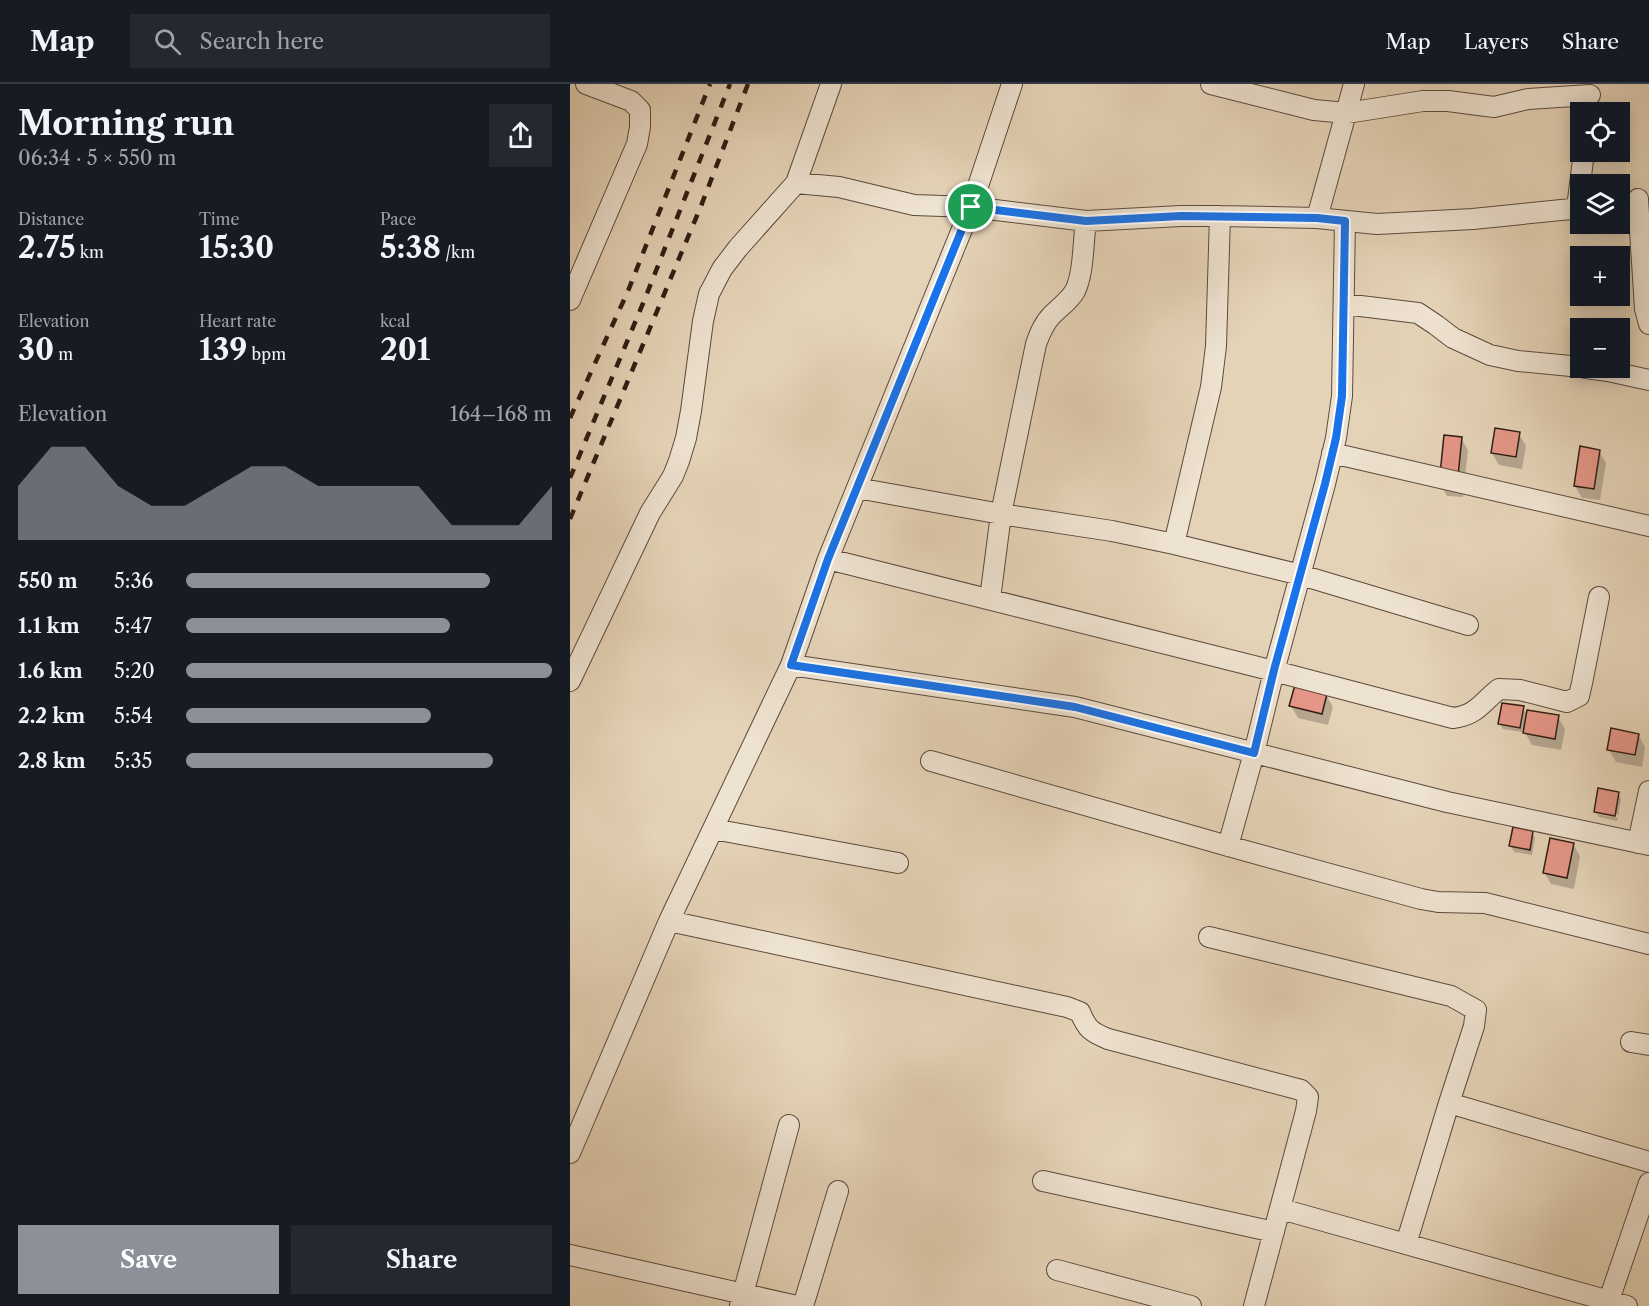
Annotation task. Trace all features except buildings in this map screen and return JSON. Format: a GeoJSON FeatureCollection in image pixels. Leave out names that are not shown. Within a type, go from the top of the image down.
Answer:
{"type":"FeatureCollection","features":[{"type":"Feature","properties":{"kind":"street"},"geometry":{"type":"LineString","coordinates":[[570,300],[637,144],[640,127],[640,110],[631,101],[586,84]]}},
{"type":"Feature","properties":{"kind":"street"},"geometry":{"type":"LineString","coordinates":[[570,681],[650,513],[679,461],[686,438],[709,294],[732,255],[796,183],[831,84]]}},
{"type":"Feature","properties":{"kind":"street"},"geometry":{"type":"LineString","coordinates":[[570,1153],[669,921],[791,665],[828,559],[971,207],[1012,84]]}},
{"type":"Feature","properties":{"kind":"street"},"geometry":{"type":"LineString","coordinates":[[1211,84],[1314,110],[1347,113],[1423,101],[1448,101],[1494,107],[1528,99],[1590,97]]}},
{"type":"Feature","properties":{"kind":"street"},"geometry":{"type":"LineString","coordinates":[[1317,218],[1354,84]]}},
{"type":"Feature","properties":{"kind":"street"},"geometry":{"type":"LineString","coordinates":[[796,183],[839,188],[914,205],[971,207],[1086,221],[1220,216],[1317,218],[1377,224],[1473,219],[1570,209]]}},
{"type":"Feature","properties":{"kind":"street"},"geometry":{"type":"LineString","coordinates":[[1636,199],[1645,309],[1649,324]]}},
{"type":"Feature","properties":{"kind":"street"},"geometry":{"type":"LineString","coordinates":[[1174,544],[1212,376],[1216,346],[1220,216]]}},
{"type":"Feature","properties":{"kind":"street"},"geometry":{"type":"LineString","coordinates":[[990,599],[1000,514],[1036,344],[1043,326],[1066,303],[1075,290],[1080,272],[1086,221]]}},
{"type":"Feature","properties":{"kind":"street"},"geometry":{"type":"LineString","coordinates":[[1228,846],[1332,453],[1342,396],[1345,221]]}},
{"type":"Feature","properties":{"kind":"street"},"geometry":{"type":"LineString","coordinates":[[1344,304],[1418,314],[1436,324],[1453,338],[1490,355],[1518,362],[1570,366]]}},
{"type":"Feature","properties":{"kind":"street"},"geometry":{"type":"LineString","coordinates":[[1630,375],[1649,380]]}},
{"type":"Feature","properties":{"kind":"street"},"geometry":{"type":"LineString","coordinates":[[1332,453],[1649,526]]}},
{"type":"Feature","properties":{"kind":"street"},"geometry":{"type":"LineString","coordinates":[[857,488],[1000,514],[1112,531],[1174,544],[1301,575],[1468,625]]}},
{"type":"Feature","properties":{"kind":"street"},"geometry":{"type":"LineString","coordinates":[[828,559],[1274,670],[1453,718],[1464,717],[1474,712],[1499,689],[1520,690],[1567,702],[1579,696],[1599,597]]}},
{"type":"Feature","properties":{"kind":"street"},"geometry":{"type":"LineString","coordinates":[[791,665],[1075,707],[1447,802],[1644,844],[1649,791]]}},
{"type":"Feature","properties":{"kind":"street"},"geometry":{"type":"LineString","coordinates":[[931,761],[1421,899],[1438,902],[1485,903],[1649,944]]}},
{"type":"Feature","properties":{"kind":"street"},"geometry":{"type":"LineString","coordinates":[[713,829],[898,863]]}},
{"type":"Feature","properties":{"kind":"street"},"geometry":{"type":"LineString","coordinates":[[669,921],[1067,1007],[1080,1012],[1085,1024],[1093,1033],[1108,1039],[1301,1090],[1308,1097],[1306,1111],[1254,1306]]}},
{"type":"Feature","properties":{"kind":"street"},"geometry":{"type":"LineString","coordinates":[[1209,937],[1451,996],[1476,1010],[1474,1026],[1406,1244]]}},
{"type":"Feature","properties":{"kind":"street"},"geometry":{"type":"LineString","coordinates":[[1449,1103],[1649,1162]]}},
{"type":"Feature","properties":{"kind":"street"},"geometry":{"type":"LineString","coordinates":[[741,1300],[789,1125]]}},
{"type":"Feature","properties":{"kind":"street"},"geometry":{"type":"LineString","coordinates":[[1043,1181],[1274,1232]]}},
{"type":"Feature","properties":{"kind":"street"},"geometry":{"type":"LineString","coordinates":[[1281,1209],[1614,1304],[1649,1184]]}},
{"type":"Feature","properties":{"kind":"street"},"geometry":{"type":"LineString","coordinates":[[803,1306],[838,1191]]}},
{"type":"Feature","properties":{"kind":"street"},"geometry":{"type":"LineString","coordinates":[[570,1255],[741,1300],[797,1306]]}},
{"type":"Feature","properties":{"kind":"street"},"geometry":{"type":"LineString","coordinates":[[1057,1270],[1191,1306]]}},
{"type":"Feature","properties":{"kind":"railway"},"geometry":{"type":"LineString","coordinates":[[570,418],[628,291],[710,84]]}},
{"type":"Feature","properties":{"kind":"railway"},"geometry":{"type":"LineString","coordinates":[[570,478],[644,301],[730,84]]}},
{"type":"Feature","properties":{"kind":"railway"},"geometry":{"type":"LineString","coordinates":[[570,519],[701,206],[748,84]]}},
{"type":"Feature","properties":{"kind":"route"},"geometry":{"type":"LineString","coordinates":[[971,207],[1086,221],[1181,216],[1317,218],[1345,221],[1342,396],[1336,438],[1254,753],[1075,707],[791,665],[828,559],[971,207]]}}]}
